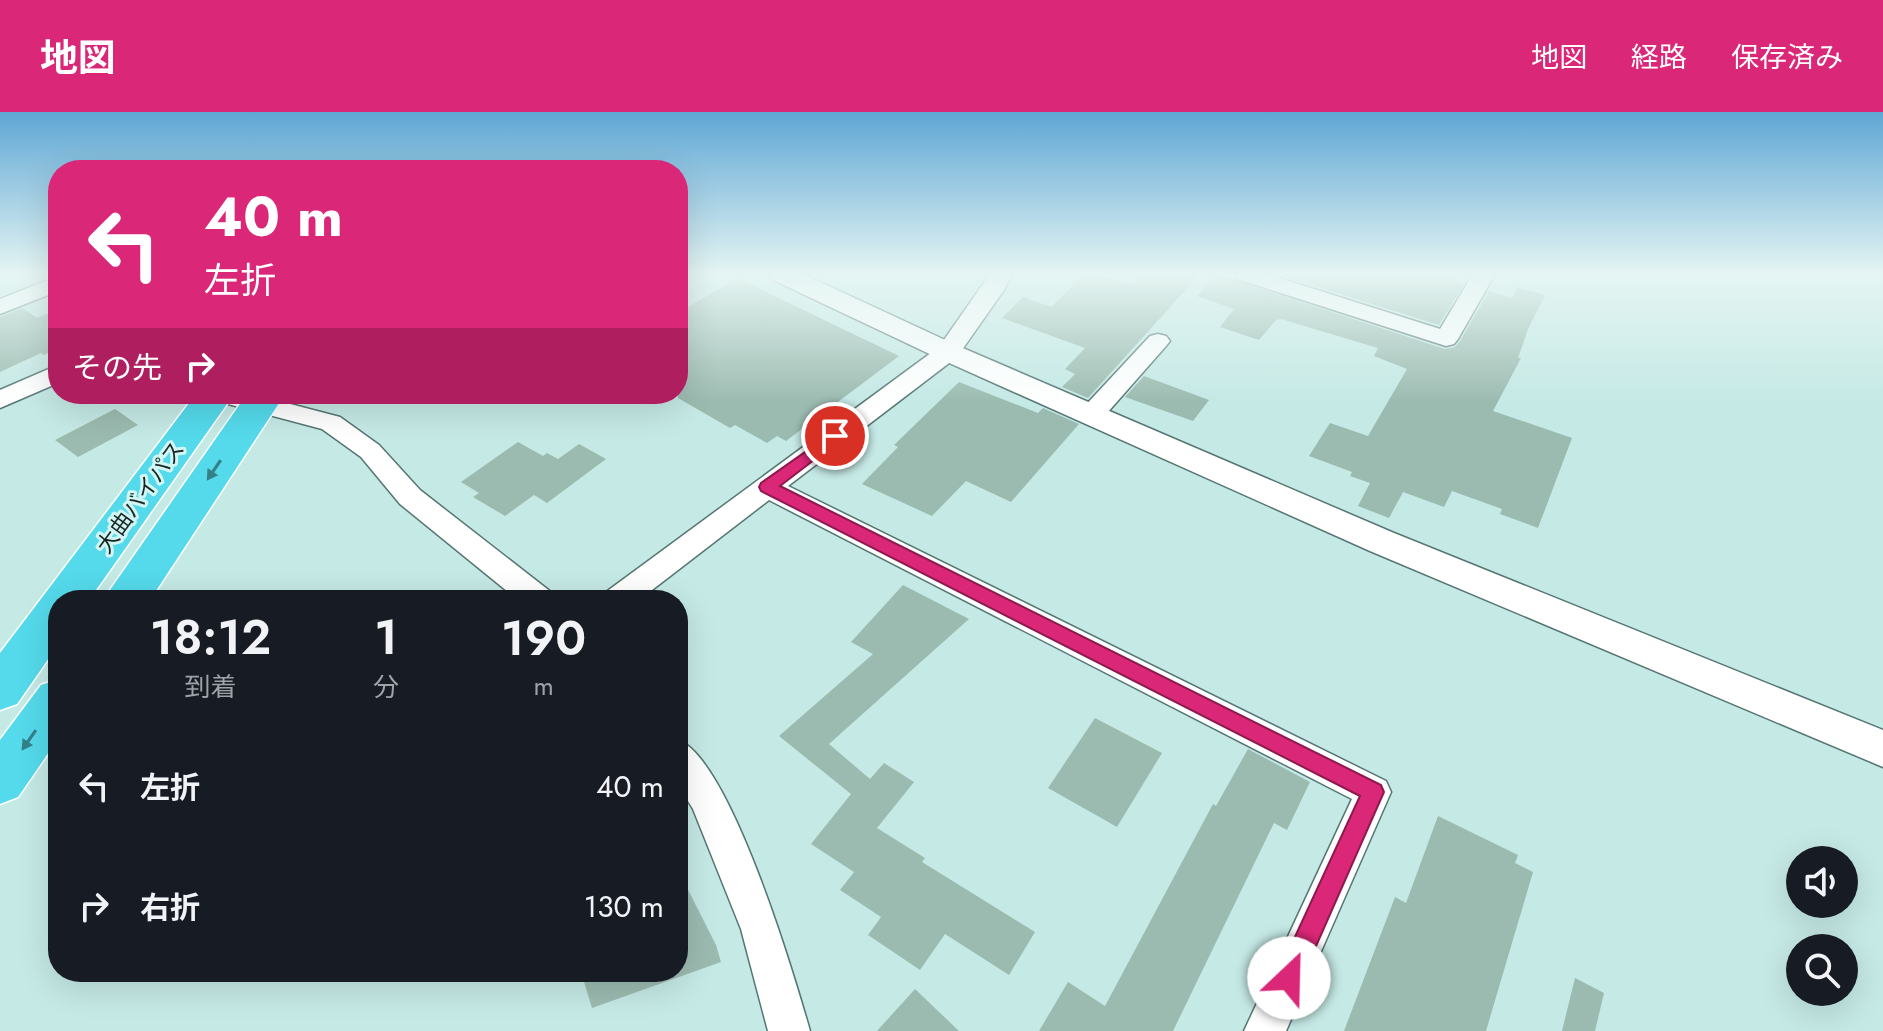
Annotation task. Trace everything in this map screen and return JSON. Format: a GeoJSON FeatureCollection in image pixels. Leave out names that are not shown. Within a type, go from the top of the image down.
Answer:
{"type":"FeatureCollection","features":[{"type":"Feature","properties":{"kind":"highway","name":"大曲バイパス"},"geometry":{"type":"LineString","coordinates":[[72,590],[208,404]]}},
{"type":"Feature","properties":{"kind":"highway","name":"大曲バイパス"},"geometry":{"type":"LineString","coordinates":[[132,590],[245,404]]}},
{"type":"Feature","properties":{"kind":"highway"},"geometry":{"type":"LineString","coordinates":[[0,690],[48,624]]}},
{"type":"Feature","properties":{"kind":"highway"},"geometry":{"type":"LineString","coordinates":[[0,781],[48,713]]}},
{"type":"Feature","properties":{"kind":"street"},"geometry":{"type":"LineString","coordinates":[[873,317],[1382,542],[1883,749]]}},
{"type":"Feature","properties":{"kind":"street"},"geometry":{"type":"LineString","coordinates":[[630,590],[948,352],[973,317]]}},
{"type":"Feature","properties":{"kind":"street"},"geometry":{"type":"LineString","coordinates":[[1391,317],[1446,339],[1459,317]]}},
{"type":"Feature","properties":{"kind":"street"},"geometry":{"type":"LineString","coordinates":[[1091,415],[1158,341]]}},
{"type":"Feature","properties":{"kind":"street"},"geometry":{"type":"LineString","coordinates":[[0,400],[48,378]]}},
{"type":"Feature","properties":{"kind":"street"},"geometry":{"type":"LineString","coordinates":[[269,404],[331,423],[370,451],[410,497],[527,590]]}},
{"type":"Feature","properties":{"kind":"street"},"geometry":{"type":"LineString","coordinates":[[767,487],[1373,792],[1265,1031]]}},
{"type":"Feature","properties":{"kind":"street"},"geometry":{"type":"LineString","coordinates":[[688,770],[708,801],[761,929],[789,1031]]}},
{"type":"Feature","properties":{"kind":"building"},"geometry":{"type":"Polygon","coordinates":[[[0,317],[48,317],[48,353],[41,353],[0,372],[0,317]]]}},
{"type":"Feature","properties":{"kind":"building"},"geometry":{"type":"Polygon","coordinates":[[[688,317],[818,317],[899,356],[786,441],[777,436],[767,443],[735,425],[730,428],[688,404],[688,317]]]}},
{"type":"Feature","properties":{"kind":"building"},"geometry":{"type":"Polygon","coordinates":[[[1161,317],[1088,398],[1062,387],[1075,374],[1065,369],[1085,348],[1002,318],[1161,317]]]}},
{"type":"Feature","properties":{"kind":"building"},"geometry":{"type":"Polygon","coordinates":[[[1228,317],[1347,317],[1445,349],[1455,347],[1474,317],[1534,317],[1518,358],[1521,358],[1493,411],[1572,438],[1538,528],[1500,514],[1502,509],[1452,491],[1444,507],[1403,492],[1389,518],[1358,506],[1370,483],[1350,476],[1352,472],[1309,456],[1330,423],[1368,436],[1407,369],[1374,356],[1378,348],[1281,319],[1276,320],[1259,340],[1220,327],[1228,317]]]}},
{"type":"Feature","properties":{"kind":"building"},"geometry":{"type":"Polygon","coordinates":[[[1413,317],[1444,317],[1439,325],[1413,317]]]}},
{"type":"Feature","properties":{"kind":"building"},"geometry":{"type":"Polygon","coordinates":[[[1144,376],[1209,400],[1193,421],[1125,397],[1144,376]]]}},
{"type":"Feature","properties":{"kind":"building"},"geometry":{"type":"Polygon","coordinates":[[[959,382],[1038,413],[1043,408],[1079,424],[1011,502],[966,481],[932,516],[862,484],[898,447],[894,445],[959,382]]]}},
{"type":"Feature","properties":{"kind":"building"},"geometry":{"type":"Polygon","coordinates":[[[115,409],[138,425],[78,457],[55,440],[115,409]]]}},
{"type":"Feature","properties":{"kind":"building"},"geometry":{"type":"Polygon","coordinates":[[[518,442],[543,456],[547,453],[558,459],[579,444],[606,459],[547,503],[534,495],[505,516],[473,497],[479,493],[461,482],[518,442]]]}},
{"type":"Feature","properties":{"kind":"building"},"geometry":{"type":"Polygon","coordinates":[[[903,585],[969,619],[829,744],[870,779],[884,763],[914,782],[877,828],[925,858],[922,862],[1035,932],[1009,975],[945,934],[920,970],[868,935],[881,917],[840,890],[854,872],[811,844],[851,794],[779,736],[873,654],[851,642],[903,585]]]}},
{"type":"Feature","properties":{"kind":"building"},"geometry":{"type":"Polygon","coordinates":[[[1095,718],[1162,753],[1117,827],[1048,788],[1095,718]]]}},
{"type":"Feature","properties":{"kind":"building"},"geometry":{"type":"Polygon","coordinates":[[[1248,749],[1310,782],[1287,830],[1274,823],[1173,1031],[1039,1031],[1068,982],[1105,1006],[1213,804],[1216,806],[1248,749]]]}},
{"type":"Feature","properties":{"kind":"building"},"geometry":{"type":"Polygon","coordinates":[[[1438,816],[1518,855],[1515,863],[1533,872],[1486,1031],[1344,1031],[1395,897],[1406,903],[1438,816]]]}},
{"type":"Feature","properties":{"kind":"building"},"geometry":{"type":"Polygon","coordinates":[[[688,890],[716,945],[721,962],[688,974],[688,890]]]}},
{"type":"Feature","properties":{"kind":"building"},"geometry":{"type":"Polygon","coordinates":[[[1575,978],[1604,993],[1595,1031],[1562,1031],[1575,978]]]}},
{"type":"Feature","properties":{"kind":"building"},"geometry":{"type":"Polygon","coordinates":[[[584,982],[665,982],[592,1008],[584,982]]]}},
{"type":"Feature","properties":{"kind":"building"},"geometry":{"type":"Polygon","coordinates":[[[915,989],[959,1031],[877,1031],[915,989]]]}},
{"type":"Feature","properties":{"kind":"route"},"geometry":{"type":"LineString","coordinates":[[835,436],[767,487],[1373,792],[1289,978]]}}]}
